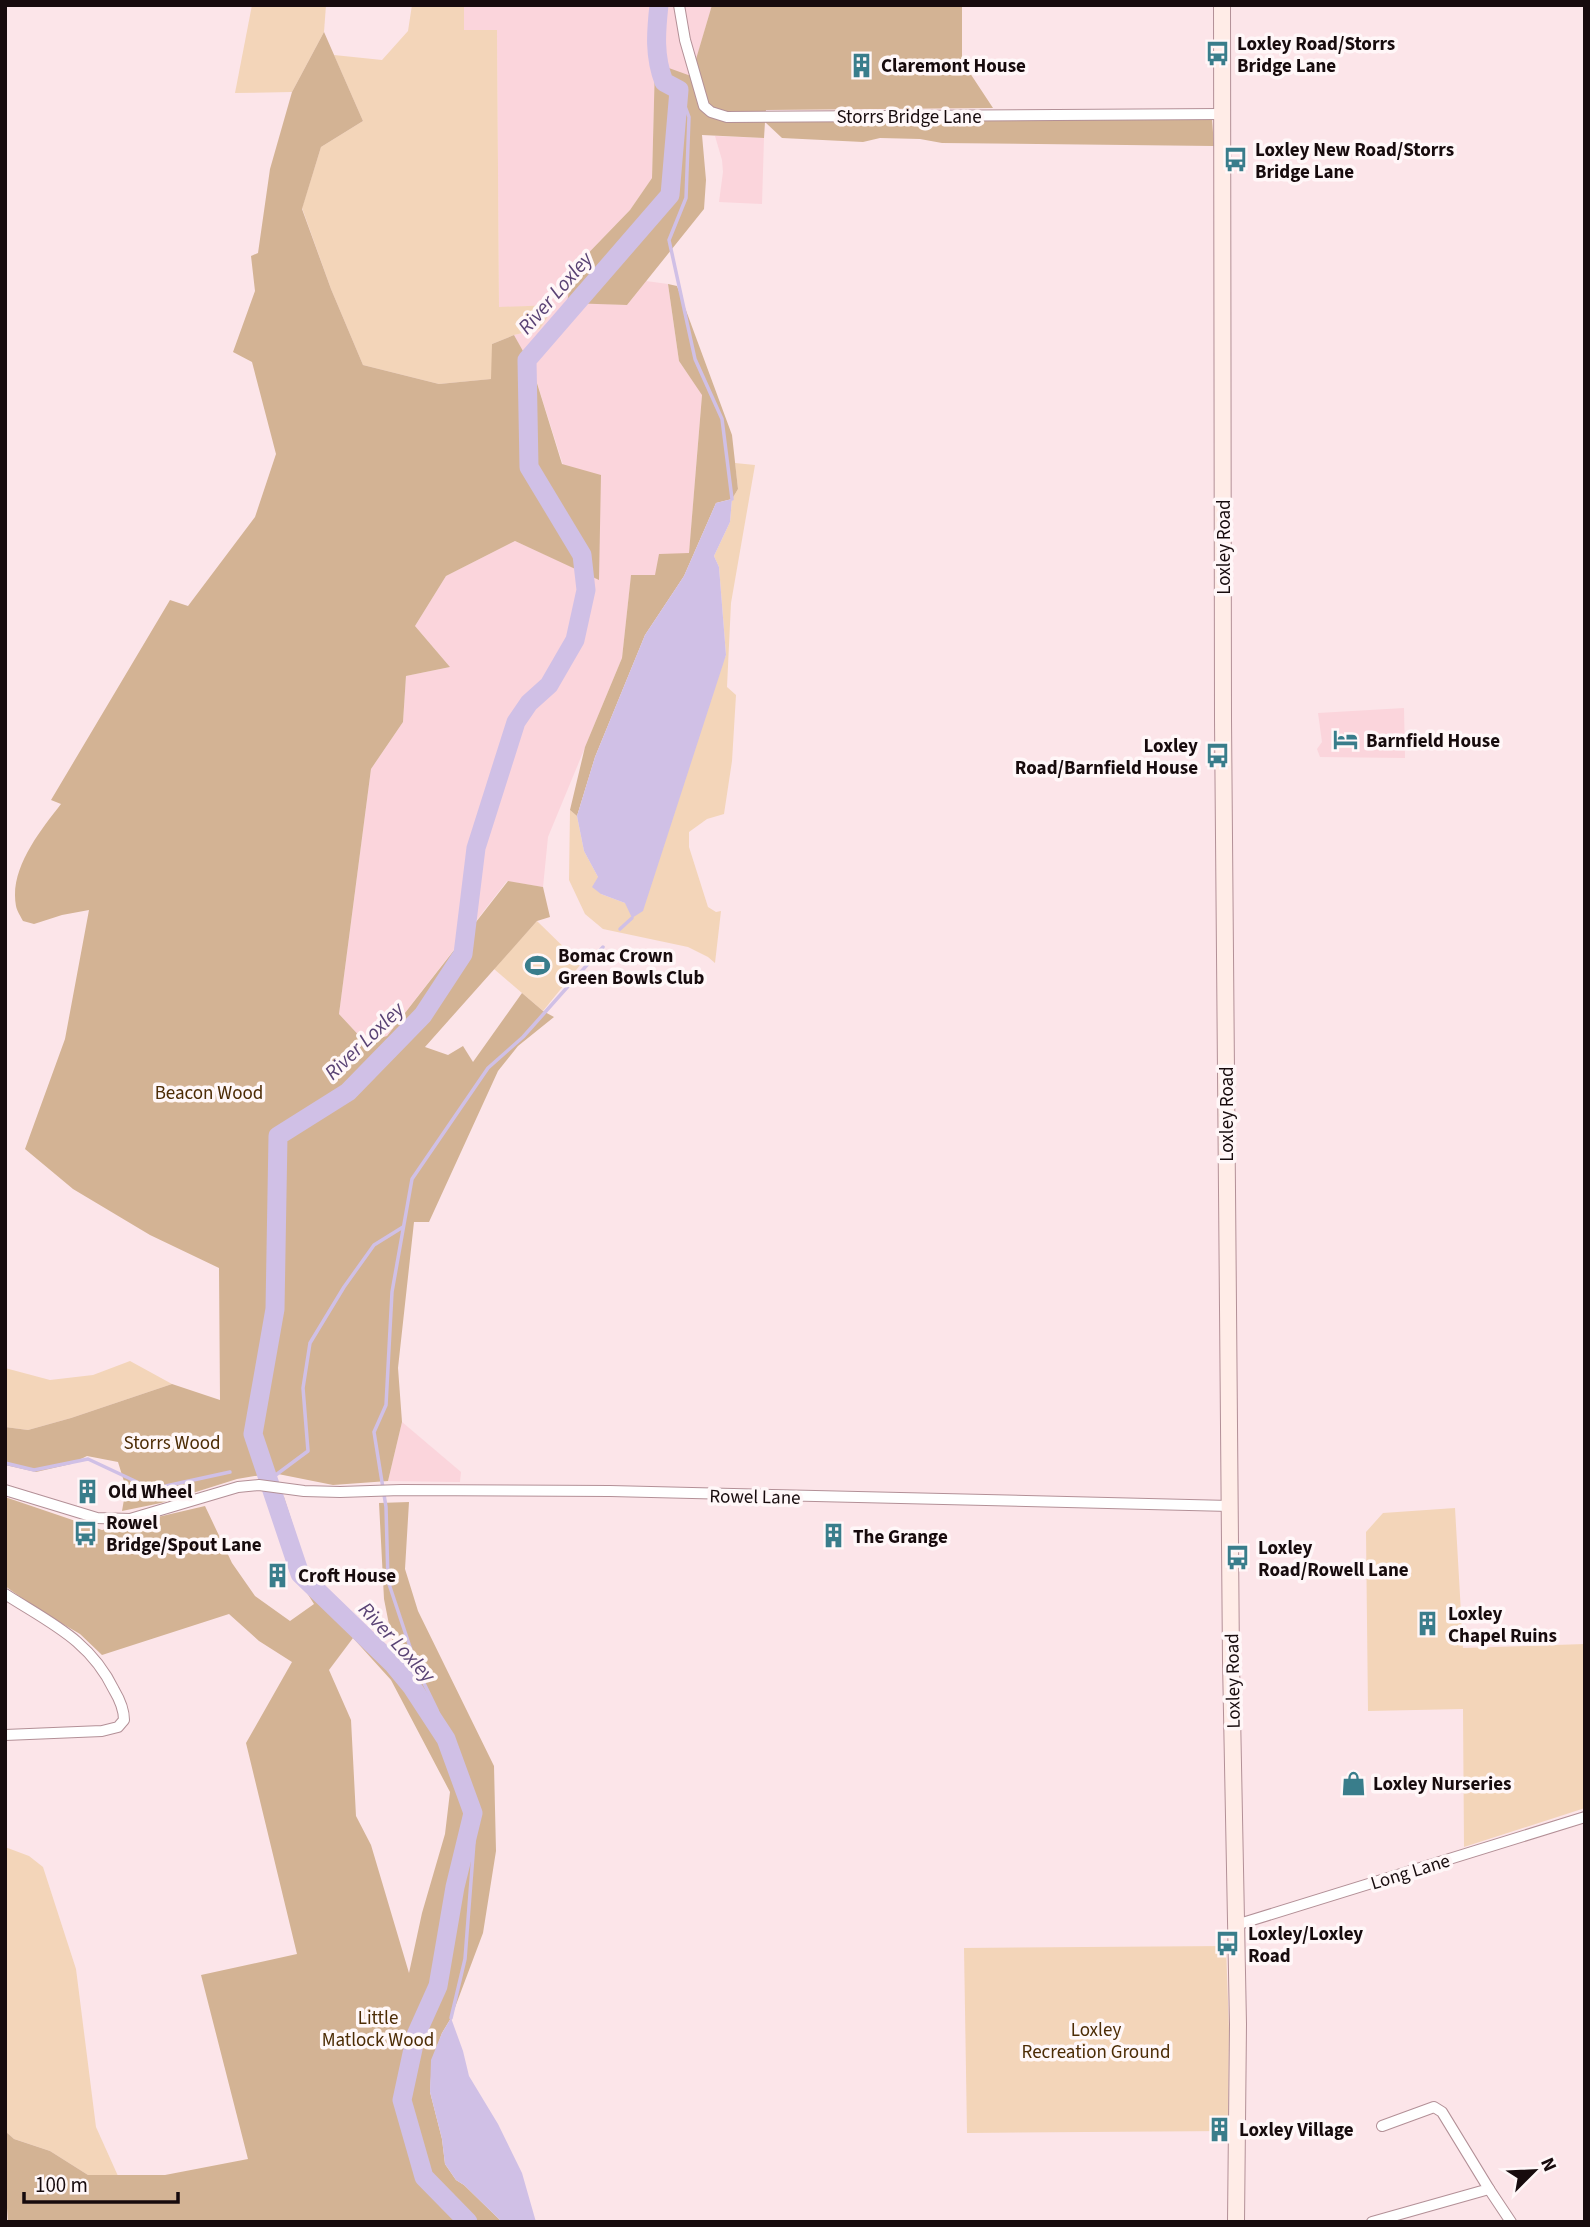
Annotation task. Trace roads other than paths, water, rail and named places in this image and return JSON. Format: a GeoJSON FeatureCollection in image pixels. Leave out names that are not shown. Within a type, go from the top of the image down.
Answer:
{"type":"FeatureCollection","features":[{"type":"Feature","properties":{"kind":"main road","name":"Loxley Road"},"geometry":{"type":"LineString","coordinates":[[1222,5],[1223,720],[1238,2057],[1236,2222]]}},
{"type":"Feature","properties":{"kind":"street","name":"Storrs Bridge Lane"},"geometry":{"type":"LineString","coordinates":[[679,5],[685,40],[704,106],[710,112],[727,117],[1222,114]]}},
{"type":"Feature","properties":{"kind":"street","name":"Rowel Lane"},"geometry":{"type":"LineString","coordinates":[[5,1490],[111,1520],[130,1519],[238,1487],[259,1485],[307,1491],[610,1491],[1230,1506]]}},
{"type":"Feature","properties":{"kind":"street"},"geometry":{"type":"LineString","coordinates":[[5,1594],[84,1646],[105,1672],[124,1712],[124,1720],[118,1727],[111,1729],[5,1735]]}},
{"type":"Feature","properties":{"kind":"street","name":"Long Lane"},"geometry":{"type":"LineString","coordinates":[[1236,1925],[1585,1817]]}},
{"type":"Feature","properties":{"kind":"street"},"geometry":{"type":"LineString","coordinates":[[1382,2126],[1434,2107],[1442,2112],[1511,2222]]}},
{"type":"Feature","properties":{"kind":"street"},"geometry":{"type":"LineString","coordinates":[[1372,2222],[1412,2217],[1489,2189]]}},
{"type":"Feature","properties":{"kind":"waterway","name":"River Loxley"},"geometry":{"type":"LineString","coordinates":[[468,2222],[424,2177],[402,2100],[416,2035],[438,1986],[455,1887],[473,1813],[446,1739],[412,1687],[393,1664],[300,1574],[253,1434],[275,1309],[278,1136],[348,1092],[423,1015],[463,954],[476,848],[516,722],[529,703],[549,685],[575,640],[586,590],[582,555],[529,467],[527,360],[670,195],[679,90],[664,82],[661,72],[657,44],[659,5]]}},
{"type":"Feature","properties":{"kind":"waterway"},"geometry":{"type":"LineString","coordinates":[[679,90],[689,117],[686,198],[669,240],[695,359],[722,419],[732,499]]}},
{"type":"Feature","properties":{"kind":"waterway"},"geometry":{"type":"LineString","coordinates":[[620,929],[632,918]]}},
{"type":"Feature","properties":{"kind":"waterway"},"geometry":{"type":"LineString","coordinates":[[446,1739],[437,1710],[411,1650],[388,1581],[386,1507],[374,1432],[386,1405],[392,1292],[412,1179],[488,1068],[523,1037],[603,947]]}},
{"type":"Feature","properties":{"kind":"waterway"},"geometry":{"type":"LineString","coordinates":[[269,1480],[308,1451],[303,1388],[310,1343],[344,1287],[374,1245],[403,1227]]}},
{"type":"Feature","properties":{"kind":"waterway"},"geometry":{"type":"LineString","coordinates":[[5,1463],[34,1470],[88,1459],[152,1489],[230,1472]]}},
{"type":"Feature","properties":{"kind":"waterway"},"geometry":{"type":"LineString","coordinates":[[451,2018],[465,1959],[474,1842],[468,1833]]}},
{"type":"Feature","properties":{"kind":"place","name":"Loxley Road/Storrs Bridge Lane"},"geometry":{"type":"Point","coordinates":[1217,54]}},
{"type":"Feature","properties":{"kind":"place","name":"Claremont House"},"geometry":{"type":"Point","coordinates":[861,65]}},
{"type":"Feature","properties":{"kind":"place","name":"Loxley New Road/Storrs Bridge Lane"},"geometry":{"type":"Point","coordinates":[1235,160]}},
{"type":"Feature","properties":{"kind":"place","name":"Barnfield House"},"geometry":{"type":"Point","coordinates":[1346,740]}},
{"type":"Feature","properties":{"kind":"place","name":"Loxley Road/Barnfield House"},"geometry":{"type":"Point","coordinates":[1218,756]}},
{"type":"Feature","properties":{"kind":"place","name":"Bomac Crown Green Bowls Club"},"geometry":{"type":"Point","coordinates":[538,966]}},
{"type":"Feature","properties":{"kind":"place","name":"Old Wheel"},"geometry":{"type":"Point","coordinates":[88,1491]}},
{"type":"Feature","properties":{"kind":"place","name":"Rowel Bridge/Spout Lane"},"geometry":{"type":"Point","coordinates":[86,1533]}},
{"type":"Feature","properties":{"kind":"place","name":"The Grange"},"geometry":{"type":"Point","coordinates":[833,1536]}},
{"type":"Feature","properties":{"kind":"place","name":"Loxley Road/Rowell Lane"},"geometry":{"type":"Point","coordinates":[1238,1558]}},
{"type":"Feature","properties":{"kind":"place","name":"Croft House"},"geometry":{"type":"Point","coordinates":[278,1575]}},
{"type":"Feature","properties":{"kind":"place","name":"Loxley Chapel Ruins"},"geometry":{"type":"Point","coordinates":[1428,1624]}},
{"type":"Feature","properties":{"kind":"place","name":"Loxley Nurseries"},"geometry":{"type":"Point","coordinates":[1353,1783]}},
{"type":"Feature","properties":{"kind":"place","name":"Loxley/Loxley Road"},"geometry":{"type":"Point","coordinates":[1228,1944]}},
{"type":"Feature","properties":{"kind":"place","name":"Loxley Village"},"geometry":{"type":"Point","coordinates":[1219,2129]}},
{"type":"Feature","properties":{"kind":"park label","name":"Beacon Wood"},"geometry":{"type":"Point","coordinates":[209,1092]}},
{"type":"Feature","properties":{"kind":"park label","name":"Storrs Wood"},"geometry":{"type":"Point","coordinates":[172,1442]}},
{"type":"Feature","properties":{"kind":"park label","name":"Little Matlock Wood"},"geometry":{"type":"Point","coordinates":[378,2028]}},
{"type":"Feature","properties":{"kind":"park label","name":"Loxley Recreation Ground"},"geometry":{"type":"Point","coordinates":[1096,2040]}}]}
